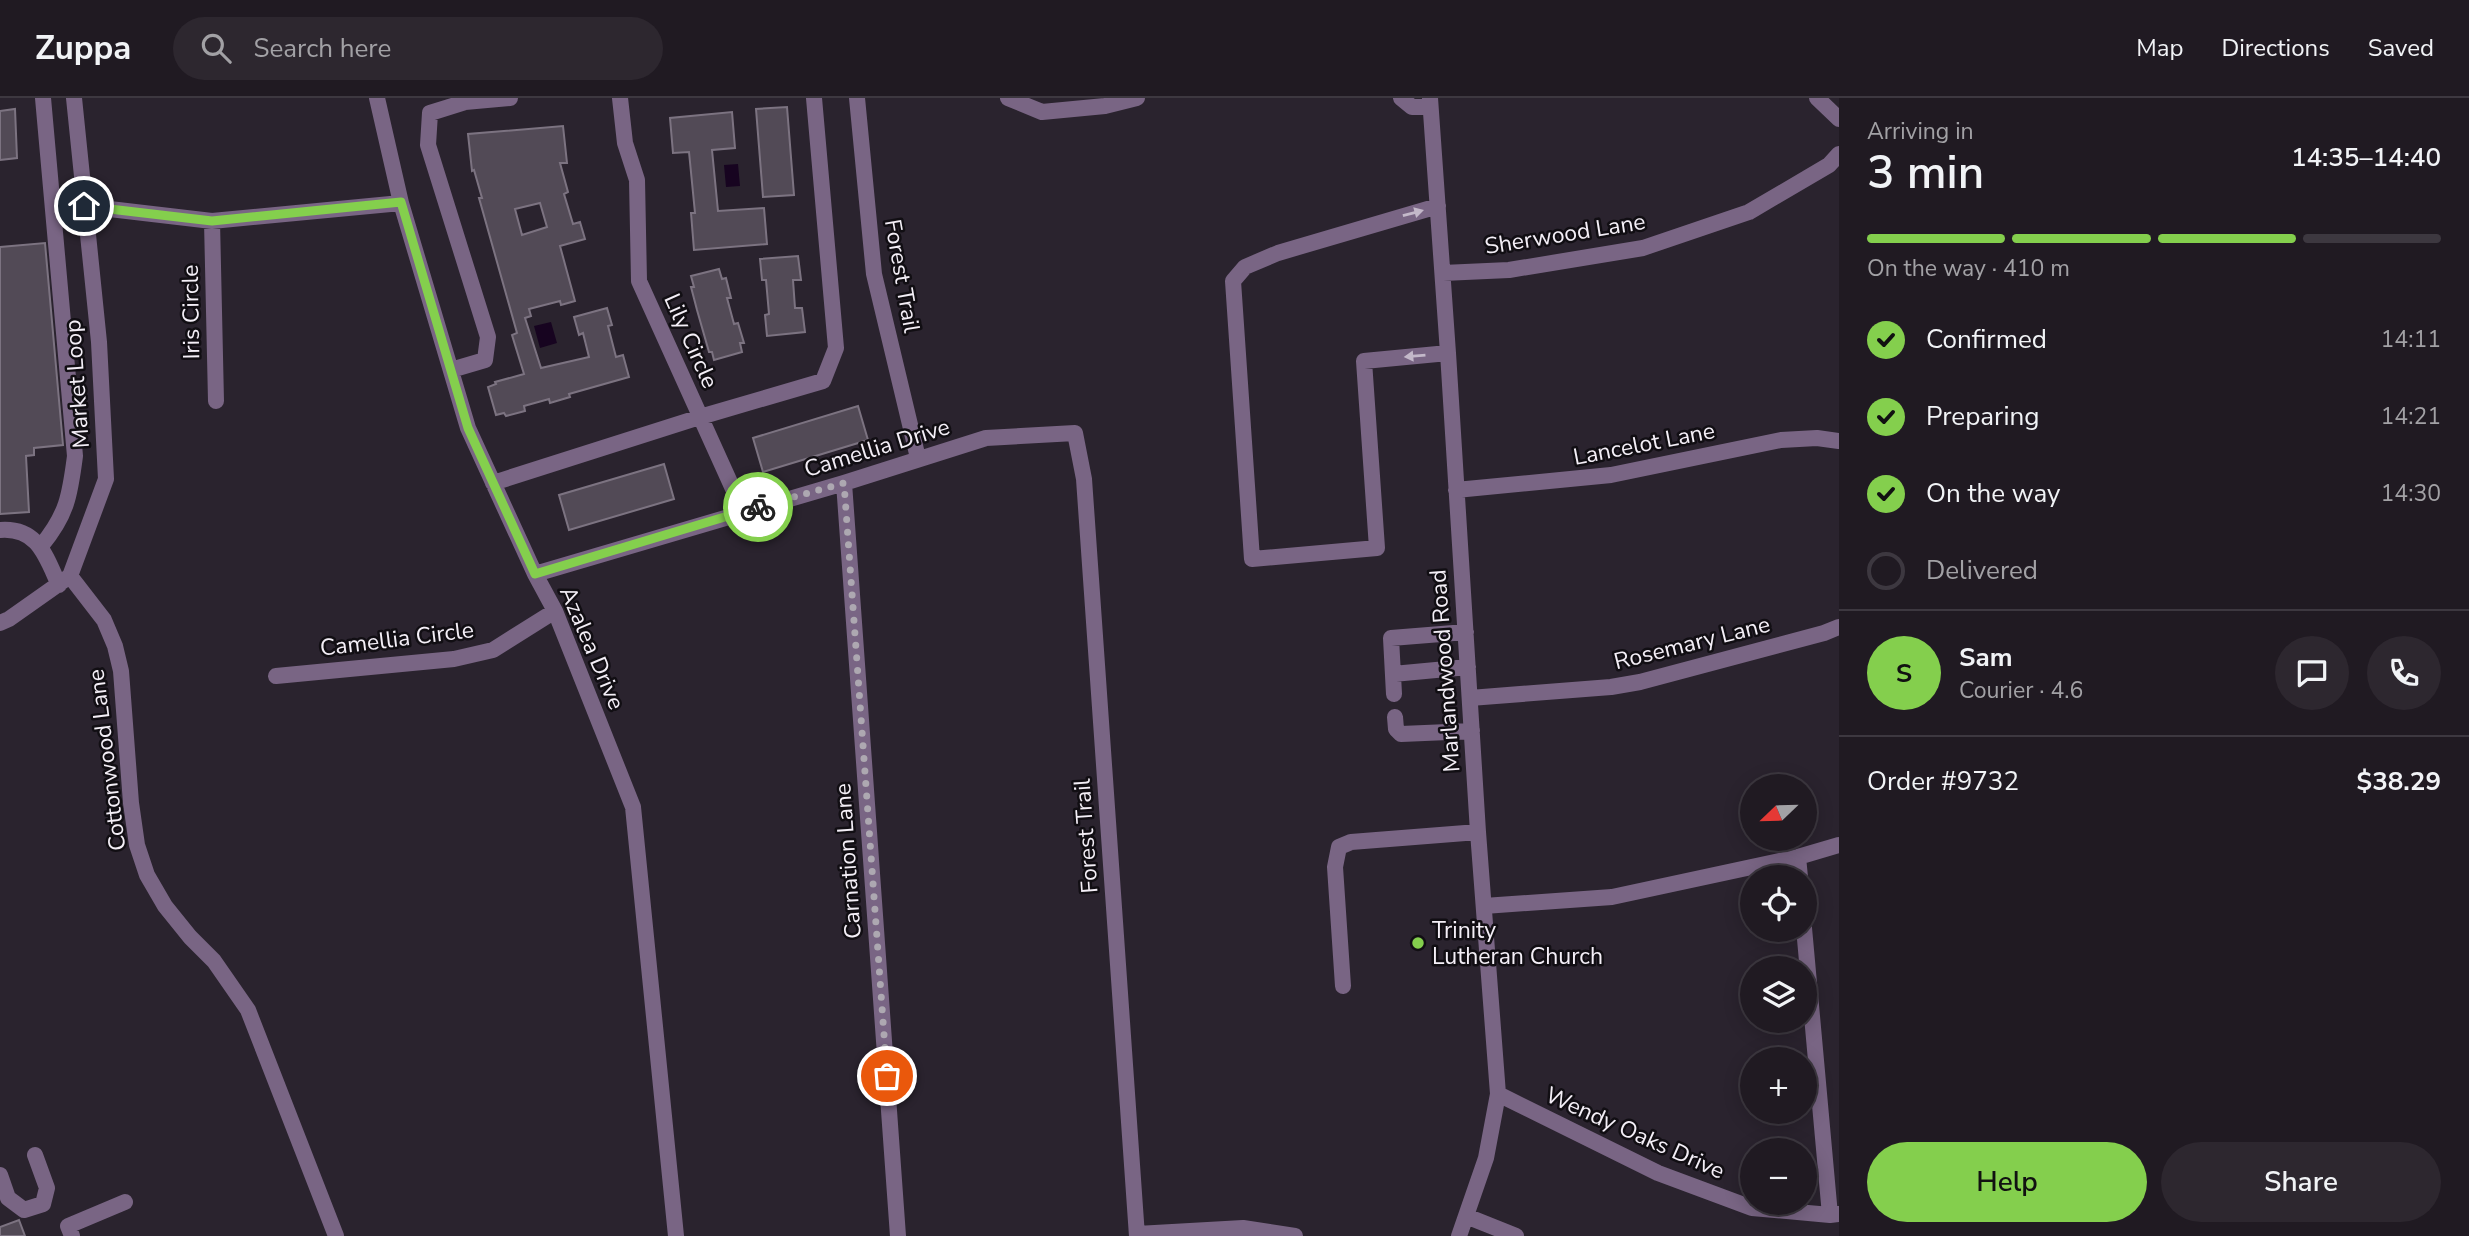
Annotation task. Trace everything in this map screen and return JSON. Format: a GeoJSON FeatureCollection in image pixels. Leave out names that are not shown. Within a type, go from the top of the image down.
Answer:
{"type":"FeatureCollection","features":[{"type":"Feature","properties":{"kind":"street"},"geometry":{"type":"LineString","coordinates":[[0,530],[24,533],[41,546],[56,528],[71,495],[75,456],[43,98]]}},
{"type":"Feature","properties":{"kind":"street","name":"Market Loop"},"geometry":{"type":"LineString","coordinates":[[64,581],[106,479],[99,342],[74,98]]}},
{"type":"Feature","properties":{"kind":"street","name":"Azalea Drive"},"geometry":{"type":"LineString","coordinates":[[377,98],[401,202],[468,428],[535,574],[555,611],[633,807],[676,1236]]}},
{"type":"Feature","properties":{"kind":"street"},"geometry":{"type":"LineString","coordinates":[[451,370],[485,360],[488,337],[428,145],[430,113],[465,102],[510,98]]}},
{"type":"Feature","properties":{"kind":"street","name":"Lily Circle"},"geometry":{"type":"LineString","coordinates":[[621,98],[625,143],[637,180],[639,281],[743,511]]}},
{"type":"Feature","properties":{"kind":"street"},"geometry":{"type":"LineString","coordinates":[[493,483],[822,381],[836,348],[814,98]]}},
{"type":"Feature","properties":{"kind":"street","name":"Forest Trail"},"geometry":{"type":"LineString","coordinates":[[857,98],[874,274],[918,458]]}},
{"type":"Feature","properties":{"kind":"street"},"geometry":{"type":"LineString","coordinates":[[1008,98],[1042,112],[1105,106],[1137,98]]}},
{"type":"Feature","properties":{"kind":"street"},"geometry":{"type":"LineString","coordinates":[[1401,98],[1412,107],[1430,102]]}},
{"type":"Feature","properties":{"kind":"street"},"geometry":{"type":"LineString","coordinates":[[1817,98],[1839,119]]}},
{"type":"Feature","properties":{"kind":"street","name":"Marlandwood Road"},"geometry":{"type":"LineString","coordinates":[[1430,102],[1498,1094],[1486,1158],[1459,1236]]}},
{"type":"Feature","properties":{"kind":"street","name":"Sherwood Lane"},"geometry":{"type":"LineString","coordinates":[[1443,273],[1509,270],[1643,248],[1749,212],[1829,165],[1839,154]]}},
{"type":"Feature","properties":{"kind":"street"},"geometry":{"type":"LineString","coordinates":[[84,206],[212,221],[401,202]]}},
{"type":"Feature","properties":{"kind":"street"},"geometry":{"type":"LineString","coordinates":[[1438,206],[1278,253],[1245,267],[1233,281],[1252,559],[1377,548],[1364,361],[1448,353]]}},
{"type":"Feature","properties":{"kind":"street","name":"Iris Circle"},"geometry":{"type":"LineString","coordinates":[[212,221],[216,401]]}},
{"type":"Feature","properties":{"kind":"street","name":"Forest Trail"},"geometry":{"type":"LineString","coordinates":[[1075,433],[1084,479],[1137,1235]]}},
{"type":"Feature","properties":{"kind":"street","name":"Camellia Drive"},"geometry":{"type":"LineString","coordinates":[[535,574],[986,438],[1075,433]]}},
{"type":"Feature","properties":{"kind":"street","name":"Lancelot Lane"},"geometry":{"type":"LineString","coordinates":[[1456,490],[1611,475],[1781,440],[1817,438],[1839,441]]}},
{"type":"Feature","properties":{"kind":"street","name":"Carnation Lane"},"geometry":{"type":"LineString","coordinates":[[844,483],[898,1236]]}},
{"type":"Feature","properties":{"kind":"street","name":"Cottonwood Lane"},"geometry":{"type":"LineString","coordinates":[[41,546],[64,581],[104,620],[115,646],[121,671],[134,824],[137,845],[147,875],[165,906],[214,961],[248,1010],[336,1236]]}},
{"type":"Feature","properties":{"kind":"street"},"geometry":{"type":"LineString","coordinates":[[0,623],[64,581]]}},
{"type":"Feature","properties":{"kind":"street","name":"Camellia Circle"},"geometry":{"type":"LineString","coordinates":[[276,676],[454,659],[493,650],[555,611]]}},
{"type":"Feature","properties":{"kind":"street","name":"Rosemary Lane"},"geometry":{"type":"LineString","coordinates":[[1470,698],[1611,687],[1640,682],[1839,627]]}},
{"type":"Feature","properties":{"kind":"street"},"geometry":{"type":"LineString","coordinates":[[1394,694],[1391,638],[1466,632]]}},
{"type":"Feature","properties":{"kind":"street"},"geometry":{"type":"LineString","coordinates":[[1393,674],[1468,667]]}},
{"type":"Feature","properties":{"kind":"street"},"geometry":{"type":"LineString","coordinates":[[1395,717],[1396,729],[1401,734],[1472,731]]}},
{"type":"Feature","properties":{"kind":"street"},"geometry":{"type":"LineString","coordinates":[[1343,986],[1335,867],[1339,847],[1351,842],[1478,832]]}},
{"type":"Feature","properties":{"kind":"street"},"geometry":{"type":"LineString","coordinates":[[1484,906],[1612,897],[1798,857],[1839,845]]}},
{"type":"Feature","properties":{"kind":"street"},"geometry":{"type":"LineString","coordinates":[[1798,857],[1799,865]]}},
{"type":"Feature","properties":{"kind":"street"},"geometry":{"type":"LineString","coordinates":[[1806,942],[1835,1214]]}},
{"type":"Feature","properties":{"kind":"street","name":"Wendy Oaks Drive"},"geometry":{"type":"LineString","coordinates":[[1498,1094],[1658,1173],[1752,1208],[1835,1214]]}},
{"type":"Feature","properties":{"kind":"street"},"geometry":{"type":"LineString","coordinates":[[0,1175],[8,1198],[24,1210],[43,1204],[47,1188],[34,1155]]}},
{"type":"Feature","properties":{"kind":"street"},"geometry":{"type":"LineString","coordinates":[[72,1236],[68,1226],[125,1202]]}},
{"type":"Feature","properties":{"kind":"street"},"geometry":{"type":"LineString","coordinates":[[1466,1216],[1516,1236]]}},
{"type":"Feature","properties":{"kind":"street"},"geometry":{"type":"LineString","coordinates":[[1137,1235],[1242,1228],[1295,1236]]}},
{"type":"Feature","properties":{"kind":"shaded area"},"geometry":{"type":"Polygon","coordinates":[[[738,164],[740,186],[726,187],[724,165],[738,164]]]}},
{"type":"Feature","properties":{"kind":"shaded area"},"geometry":{"type":"Polygon","coordinates":[[[551,322],[557,343],[540,348],[534,326],[551,322]]]}},
{"type":"Feature","properties":{"kind":"building"},"geometry":{"type":"Polygon","coordinates":[[[787,107],[794,195],[763,197],[756,109],[787,107]]]}},
{"type":"Feature","properties":{"kind":"building"},"geometry":{"type":"Polygon","coordinates":[[[15,109],[17,158],[0,160],[0,111],[15,109]]]}},
{"type":"Feature","properties":{"kind":"building"},"geometry":{"type":"Polygon","coordinates":[[[732,112],[735,148],[712,150],[718,211],[764,208],[767,244],[694,250],[691,213],[695,213],[689,152],[673,153],[670,118],[732,112]]]}},
{"type":"Feature","properties":{"kind":"building"},"geometry":{"type":"Polygon","coordinates":[[[563,126],[567,163],[560,163],[568,192],[564,194],[573,224],[580,222],[585,239],[560,246],[575,301],[561,305],[560,301],[529,309],[531,316],[525,318],[541,368],[589,357],[583,333],[579,335],[574,317],[607,308],[612,325],[608,326],[616,357],[623,355],[629,377],[569,394],[570,397],[550,403],[549,399],[524,406],[525,411],[506,416],[504,413],[496,415],[488,387],[496,384],[495,382],[524,374],[512,335],[517,333],[479,198],[482,198],[474,170],[472,171],[468,134],[563,126]],[[540,203],[515,209],[522,235],[547,227],[540,203]]]}},
{"type":"Feature","properties":{"kind":"building"},"geometry":{"type":"Polygon","coordinates":[[[45,243],[63,445],[34,448],[34,455],[26,456],[29,512],[0,514],[0,247],[45,243]]]}},
{"type":"Feature","properties":{"kind":"building"},"geometry":{"type":"Polygon","coordinates":[[[798,256],[801,280],[793,280],[795,308],[802,308],[805,332],[767,336],[765,315],[769,314],[766,280],[762,280],[760,259],[798,256]]]}},
{"type":"Feature","properties":{"kind":"building"},"geometry":{"type":"Polygon","coordinates":[[[719,269],[722,279],[726,278],[731,298],[727,298],[734,324],[738,323],[744,343],[740,343],[742,352],[714,360],[712,352],[709,352],[697,310],[691,276],[719,269]]]}},
{"type":"Feature","properties":{"kind":"building"},"geometry":{"type":"Polygon","coordinates":[[[858,406],[868,440],[763,472],[753,438],[858,406]]]}},
{"type":"Feature","properties":{"kind":"building"},"geometry":{"type":"Polygon","coordinates":[[[664,464],[674,499],[569,530],[559,495],[664,464]]]}},
{"type":"Feature","properties":{"kind":"building"},"geometry":{"type":"Polygon","coordinates":[[[19,1220],[25,1236],[0,1236],[0,1227],[19,1220]]]}},
{"type":"Feature","properties":{"kind":"way so far"},"geometry":{"type":"LineString","coordinates":[[758,507],[844,483],[887,1076]]}},
{"type":"Feature","properties":{"kind":"place","name":"Trinity Lutheran Church"},"geometry":{"type":"Point","coordinates":[1418,943]}},
{"type":"Feature","properties":{"kind":"route"},"geometry":{"type":"LineString","coordinates":[[84,206],[212,221],[401,202],[468,428],[535,574],[758,507]]}}]}
